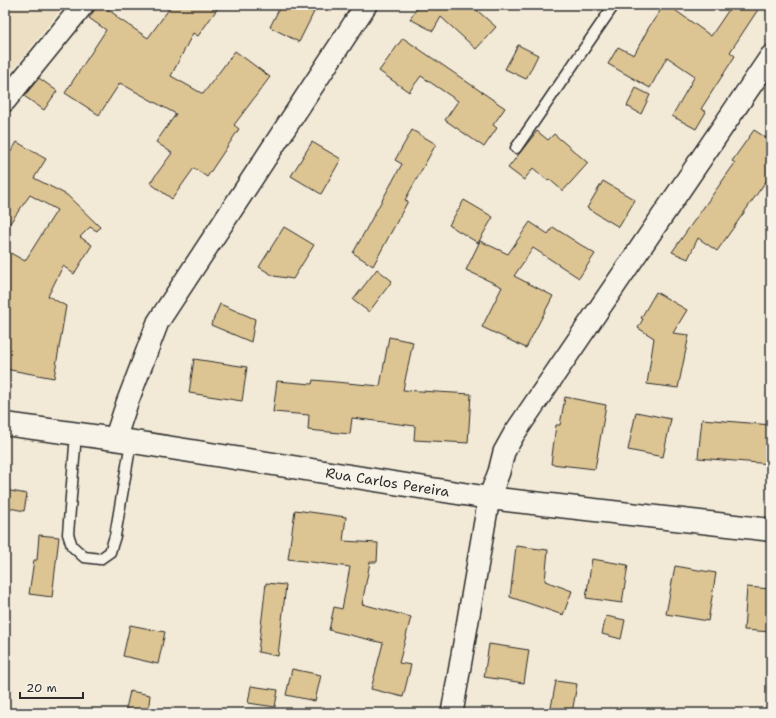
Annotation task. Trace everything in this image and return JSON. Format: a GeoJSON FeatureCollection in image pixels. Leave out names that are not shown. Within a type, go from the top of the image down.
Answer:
{"type":"FeatureCollection","features":[{"type":"Feature","properties":{"kind":"main road","name":"Rua Carlos Pereira"},"geometry":{"type":"LineString","coordinates":[[5,424],[123,440],[489,498],[771,530]]}},
{"type":"Feature","properties":{"kind":"street"},"geometry":{"type":"LineString","coordinates":[[5,100],[83,5]]}},
{"type":"Feature","properties":{"kind":"street"},"geometry":{"type":"LineString","coordinates":[[123,440],[127,403],[158,322],[366,5]]}},
{"type":"Feature","properties":{"kind":"street"},"geometry":{"type":"LineString","coordinates":[[452,713],[489,498],[499,472],[504,452],[514,434],[771,56]]}},
{"type":"Feature","properties":{"kind":"lane"},"geometry":{"type":"LineString","coordinates":[[516,148],[614,5]]}},
{"type":"Feature","properties":{"kind":"lane"},"geometry":{"type":"LineString","coordinates":[[76,434],[68,534],[72,546],[84,557],[100,559],[110,552],[115,536],[123,440]]}},
{"type":"Feature","properties":{"kind":"shaded area"},"geometry":{"type":"Polygon","coordinates":[[[5,5],[64,5],[5,80],[5,5]]]}},
{"type":"Feature","properties":{"kind":"building"},"geometry":{"type":"Polygon","coordinates":[[[98,5],[102,5],[117,16],[116,17],[148,38],[172,5],[220,5],[198,36],[193,33],[171,76],[203,94],[235,51],[270,77],[234,125],[239,129],[207,177],[194,168],[172,199],[150,183],[172,153],[156,142],[176,114],[120,83],[99,115],[65,93],[106,30],[89,18],[98,5]]]}},
{"type":"Feature","properties":{"kind":"building"},"geometry":{"type":"Polygon","coordinates":[[[281,5],[300,5],[314,12],[299,42],[270,27],[281,5]]]}},
{"type":"Feature","properties":{"kind":"building"},"geometry":{"type":"Polygon","coordinates":[[[419,5],[471,5],[496,27],[476,49],[441,17],[433,31],[410,19],[419,5]]]}},
{"type":"Feature","properties":{"kind":"building"},"geometry":{"type":"Polygon","coordinates":[[[664,5],[668,5],[711,36],[732,5],[761,5],[730,52],[735,56],[701,109],[706,112],[696,129],[672,116],[695,76],[667,57],[650,88],[608,64],[618,47],[634,55],[649,27],[664,5]]]}},
{"type":"Feature","properties":{"kind":"building"},"geometry":{"type":"Polygon","coordinates":[[[403,38],[505,108],[493,125],[497,128],[484,147],[445,120],[458,101],[421,76],[409,92],[379,71],[403,38]]]}},
{"type":"Feature","properties":{"kind":"building"},"geometry":{"type":"Polygon","coordinates":[[[518,45],[538,55],[526,79],[505,69],[518,45]]]}},
{"type":"Feature","properties":{"kind":"building"},"geometry":{"type":"Polygon","coordinates":[[[39,78],[57,91],[44,110],[24,96],[39,78]]]}},
{"type":"Feature","properties":{"kind":"building"},"geometry":{"type":"Polygon","coordinates":[[[636,88],[650,95],[641,114],[627,106],[636,88]]]}},
{"type":"Feature","properties":{"kind":"building"},"geometry":{"type":"Polygon","coordinates":[[[412,130],[436,144],[405,200],[408,201],[373,266],[353,253],[402,164],[395,160],[412,130]]]}},
{"type":"Feature","properties":{"kind":"building"},"geometry":{"type":"Polygon","coordinates":[[[754,130],[771,141],[771,174],[717,251],[698,238],[688,259],[672,252],[735,163],[732,161],[754,130]]]}},
{"type":"Feature","properties":{"kind":"building"},"geometry":{"type":"Polygon","coordinates":[[[537,131],[548,140],[554,134],[588,163],[563,191],[533,168],[524,180],[508,168],[537,131]]]}},
{"type":"Feature","properties":{"kind":"building"},"geometry":{"type":"Polygon","coordinates":[[[17,142],[46,159],[34,178],[67,195],[100,227],[97,231],[90,227],[80,237],[92,245],[74,274],[63,266],[48,296],[66,306],[54,378],[5,369],[5,250],[25,261],[57,210],[30,195],[5,230],[5,161],[17,142]]]}},
{"type":"Feature","properties":{"kind":"building"},"geometry":{"type":"Polygon","coordinates":[[[312,142],[341,159],[321,194],[291,176],[312,142]]]}},
{"type":"Feature","properties":{"kind":"building"},"geometry":{"type":"Polygon","coordinates":[[[603,181],[635,200],[619,227],[587,208],[603,181]]]}},
{"type":"Feature","properties":{"kind":"building"},"geometry":{"type":"Polygon","coordinates":[[[464,200],[493,217],[478,243],[449,225],[464,200]]]}},
{"type":"Feature","properties":{"kind":"building"},"geometry":{"type":"Polygon","coordinates":[[[530,222],[548,234],[553,227],[595,254],[579,278],[533,248],[514,276],[553,296],[526,348],[482,327],[502,287],[466,270],[480,241],[508,254],[530,222]]]}},
{"type":"Feature","properties":{"kind":"building"},"geometry":{"type":"Polygon","coordinates":[[[284,227],[314,245],[293,279],[274,276],[259,267],[284,227]]]}},
{"type":"Feature","properties":{"kind":"building"},"geometry":{"type":"Polygon","coordinates":[[[377,269],[392,281],[369,312],[353,300],[377,269]]]}},
{"type":"Feature","properties":{"kind":"building"},"geometry":{"type":"Polygon","coordinates":[[[656,292],[687,310],[673,333],[689,335],[678,388],[647,384],[654,338],[638,328],[643,319],[641,318],[656,292]]]}},
{"type":"Feature","properties":{"kind":"building"},"geometry":{"type":"Polygon","coordinates":[[[220,304],[255,319],[251,342],[211,325],[220,304]]]}},
{"type":"Feature","properties":{"kind":"building"},"geometry":{"type":"Polygon","coordinates":[[[389,337],[413,342],[403,390],[471,394],[468,443],[414,440],[415,426],[352,418],[350,434],[308,430],[309,415],[273,412],[277,381],[312,384],[313,380],[380,386],[389,337]]]}},
{"type":"Feature","properties":{"kind":"building"},"geometry":{"type":"Polygon","coordinates":[[[194,359],[247,367],[242,401],[189,393],[194,359]]]}},
{"type":"Feature","properties":{"kind":"building"},"geometry":{"type":"Polygon","coordinates":[[[565,397],[606,405],[595,469],[551,464],[556,425],[560,425],[565,397]]]}},
{"type":"Feature","properties":{"kind":"building"},"geometry":{"type":"Polygon","coordinates":[[[636,412],[671,419],[663,457],[628,450],[636,412]]]}},
{"type":"Feature","properties":{"kind":"building"},"geometry":{"type":"Polygon","coordinates":[[[702,419],[771,425],[771,464],[698,458],[702,419]]]}},
{"type":"Feature","properties":{"kind":"building"},"geometry":{"type":"Polygon","coordinates":[[[5,490],[27,494],[24,511],[5,507],[5,490]]]}},
{"type":"Feature","properties":{"kind":"building"},"geometry":{"type":"Polygon","coordinates":[[[295,510],[346,517],[343,541],[378,543],[377,562],[370,562],[362,604],[411,617],[399,663],[411,665],[403,697],[371,689],[383,643],[329,630],[334,607],[342,609],[350,567],[288,559],[295,510]]]}},
{"type":"Feature","properties":{"kind":"building"},"geometry":{"type":"Polygon","coordinates":[[[39,535],[59,537],[52,597],[29,594],[34,560],[37,560],[39,535]]]}},
{"type":"Feature","properties":{"kind":"building"},"geometry":{"type":"Polygon","coordinates":[[[516,546],[548,550],[545,581],[572,591],[563,615],[510,597],[516,546]]]}},
{"type":"Feature","properties":{"kind":"building"},"geometry":{"type":"Polygon","coordinates":[[[592,559],[628,565],[622,603],[586,598],[592,559]]]}},
{"type":"Feature","properties":{"kind":"building"},"geometry":{"type":"Polygon","coordinates":[[[675,566],[716,573],[708,621],[666,614],[675,566]]]}},
{"type":"Feature","properties":{"kind":"building"},"geometry":{"type":"Polygon","coordinates":[[[266,583],[286,585],[278,656],[258,652],[266,583]]]}},
{"type":"Feature","properties":{"kind":"building"},"geometry":{"type":"Polygon","coordinates":[[[747,587],[771,589],[771,632],[744,630],[747,587]]]}},
{"type":"Feature","properties":{"kind":"building"},"geometry":{"type":"Polygon","coordinates":[[[606,616],[625,620],[621,639],[602,634],[606,616]]]}},
{"type":"Feature","properties":{"kind":"building"},"geometry":{"type":"Polygon","coordinates":[[[130,625],[165,632],[158,664],[123,656],[130,625]]]}},
{"type":"Feature","properties":{"kind":"building"},"geometry":{"type":"Polygon","coordinates":[[[489,644],[529,650],[524,683],[484,677],[489,644]]]}},
{"type":"Feature","properties":{"kind":"building"},"geometry":{"type":"Polygon","coordinates":[[[292,669],[321,675],[315,701],[286,695],[292,669]]]}},
{"type":"Feature","properties":{"kind":"building"},"geometry":{"type":"Polygon","coordinates":[[[556,681],[577,684],[572,713],[550,713],[556,681]]]}},
{"type":"Feature","properties":{"kind":"building"},"geometry":{"type":"Polygon","coordinates":[[[251,686],[278,690],[275,707],[248,703],[251,686]]]}},
{"type":"Feature","properties":{"kind":"building"},"geometry":{"type":"Polygon","coordinates":[[[130,691],[150,695],[148,713],[125,713],[130,691]]]}}]}
